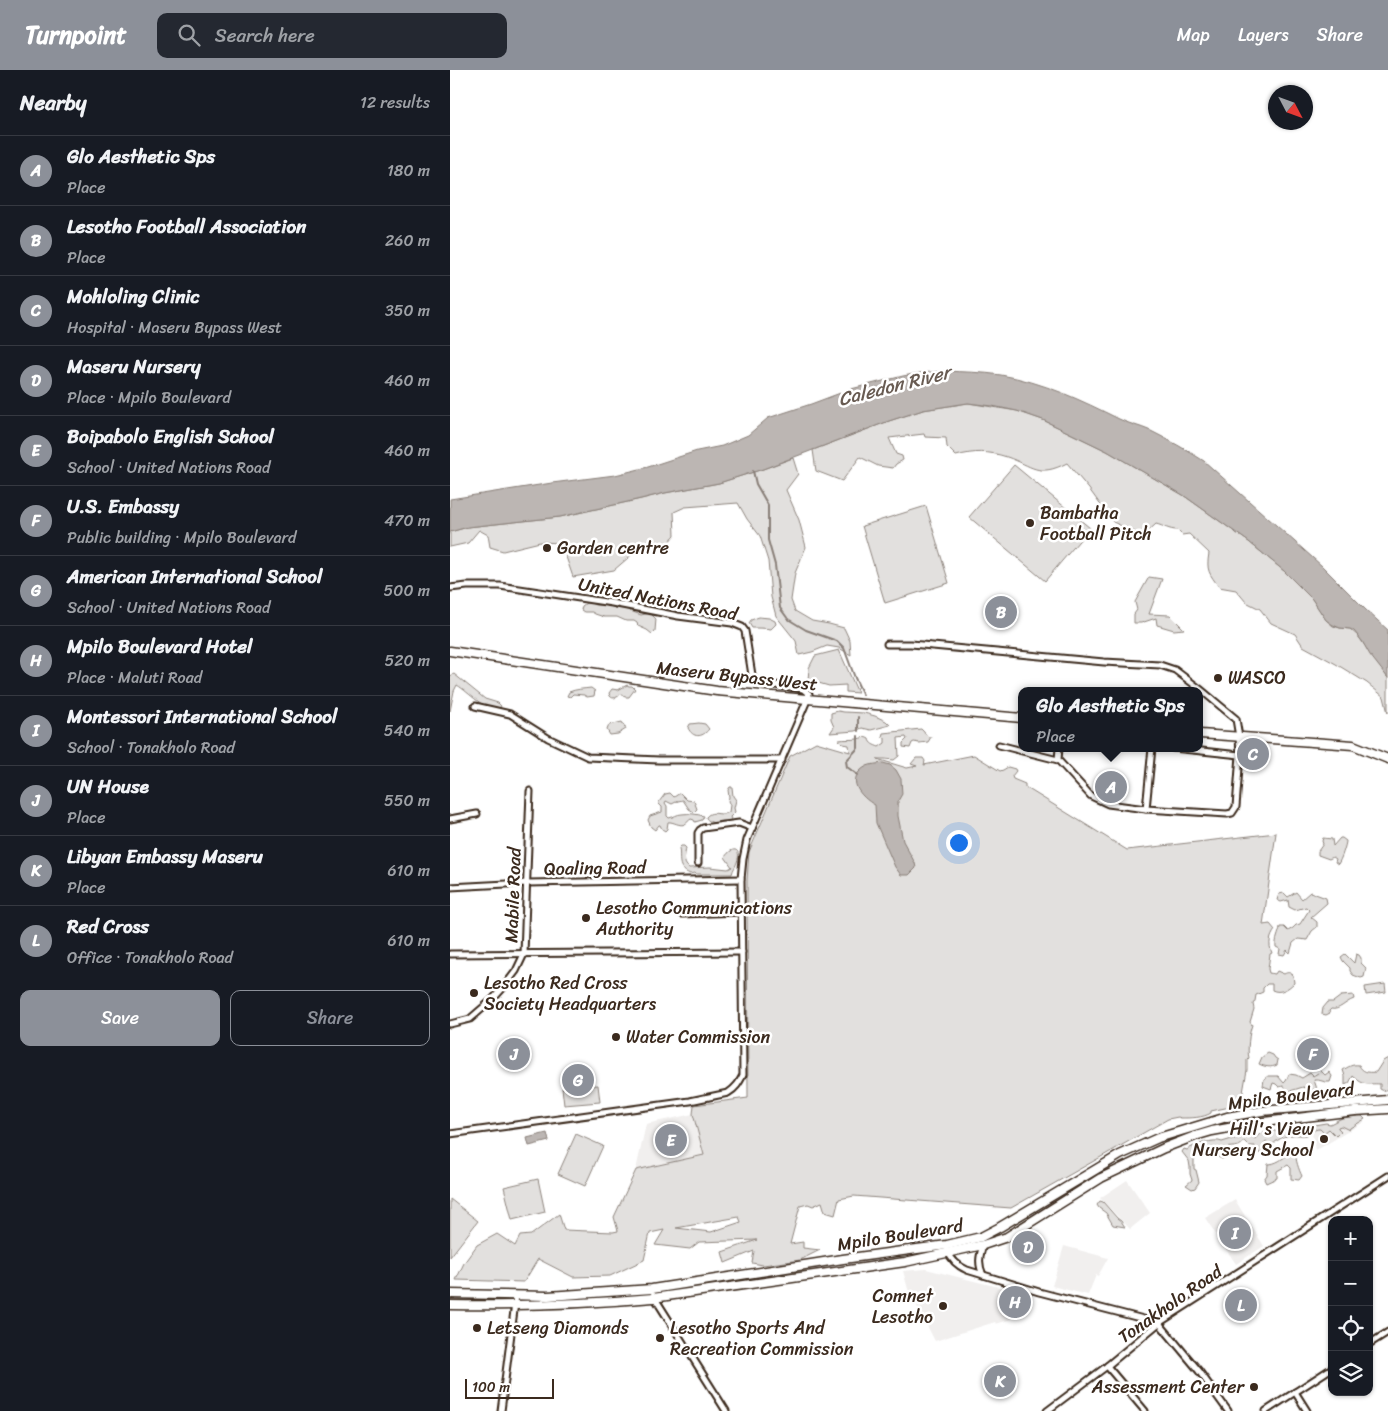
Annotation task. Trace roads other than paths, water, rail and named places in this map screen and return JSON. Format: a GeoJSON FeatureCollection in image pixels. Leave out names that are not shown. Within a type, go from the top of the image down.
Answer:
{"type":"FeatureCollection","features":[{"type":"Feature","properties":{"kind":"main road","name":"Maseru Bypass West"},"geometry":{"type":"LineString","coordinates":[[450,650],[717,691],[1018,718]]}},
{"type":"Feature","properties":{"kind":"main road"},"geometry":{"type":"LineString","coordinates":[[1203,734],[1353,745],[1388,759]]}},
{"type":"Feature","properties":{"kind":"main road","name":"Mpilo Boulevard"},"geometry":{"type":"LineString","coordinates":[[450,1305],[612,1302],[653,1298],[905,1262],[980,1237],[1120,1155],[1158,1138],[1227,1117],[1262,1111],[1388,1100]]}},
{"type":"Feature","properties":{"kind":"main road","name":"Mpilo Boulevard"},"geometry":{"type":"LineString","coordinates":[[450,1294],[548,1296],[652,1289],[843,1259],[983,1245],[1007,1237],[1101,1178],[1164,1148],[1195,1136],[1256,1123],[1388,1109]]}},
{"type":"Feature","properties":{"kind":"street","name":"United Nations Road"},"geometry":{"type":"LineString","coordinates":[[450,588],[500,586],[612,603],[678,616],[732,623],[742,627],[745,631],[754,680],[761,683],[803,689],[809,694],[808,698]]}},
{"type":"Feature","properties":{"kind":"street"},"geometry":{"type":"LineString","coordinates":[[887,644],[911,644],[1014,655],[1160,665],[1175,670],[1197,687]]}},
{"type":"Feature","properties":{"kind":"street"},"geometry":{"type":"LineString","coordinates":[[1027,752],[1058,760],[1091,796],[1108,804],[1146,809],[1232,813],[1236,807],[1240,755],[1236,719],[1203,692]]}},
{"type":"Feature","properties":{"kind":"street"},"geometry":{"type":"LineString","coordinates":[[450,1134],[690,1101],[734,1090],[743,1075],[741,879],[743,858],[747,840],[808,698]]}},
{"type":"Feature","properties":{"kind":"street"},"geometry":{"type":"LineString","coordinates":[[475,706],[510,714],[548,738],[588,757],[659,760],[782,760]]}},
{"type":"Feature","properties":{"kind":"street"},"geometry":{"type":"LineString","coordinates":[[999,745],[1018,750]]}},
{"type":"Feature","properties":{"kind":"street"},"geometry":{"type":"LineString","coordinates":[[1203,751],[1240,755]]}},
{"type":"Feature","properties":{"kind":"street"},"geometry":{"type":"LineString","coordinates":[[1058,760],[1059,752]]}},
{"type":"Feature","properties":{"kind":"street"},"geometry":{"type":"LineString","coordinates":[[1146,809],[1152,752]]}},
{"type":"Feature","properties":{"kind":"street","name":"Mabile Road"},"geometry":{"type":"LineString","coordinates":[[450,1024],[470,1019],[492,1000],[504,988],[516,971],[524,954],[530,791]]}},
{"type":"Feature","properties":{"kind":"street"},"geometry":{"type":"LineString","coordinates":[[450,818],[477,814]]}},
{"type":"Feature","properties":{"kind":"street"},"geometry":{"type":"LineString","coordinates":[[698,863],[698,833],[703,828],[739,823],[752,828]]}},
{"type":"Feature","properties":{"kind":"street","name":"Qoaling Road"},"geometry":{"type":"LineString","coordinates":[[450,886],[741,879]]}},
{"type":"Feature","properties":{"kind":"street"},"geometry":{"type":"LineString","coordinates":[[681,914],[742,912]]}},
{"type":"Feature","properties":{"kind":"street"},"geometry":{"type":"LineString","coordinates":[[450,954],[742,952]]}},
{"type":"Feature","properties":{"kind":"street","name":"Tonakholo Road"},"geometry":{"type":"LineString","coordinates":[[1047,1411],[1056,1409],[1159,1323],[1388,1176]]}},
{"type":"Feature","properties":{"kind":"street"},"geometry":{"type":"LineString","coordinates":[[983,1245],[979,1266],[984,1275]]}},
{"type":"Feature","properties":{"kind":"street"},"geometry":{"type":"LineString","coordinates":[[948,1249],[957,1266],[967,1270],[1159,1323],[1199,1371],[1228,1411]]}},
{"type":"Feature","properties":{"kind":"street"},"geometry":{"type":"LineString","coordinates":[[652,1289],[653,1298],[726,1411]]}},
{"type":"Feature","properties":{"kind":"street"},"geometry":{"type":"LineString","coordinates":[[501,1411],[516,1295]]}},
{"type":"Feature","properties":{"kind":"street"},"geometry":{"type":"LineString","coordinates":[[1373,1341],[1388,1332]]}},
{"type":"Feature","properties":{"kind":"street"},"geometry":{"type":"LineString","coordinates":[[1107,1366],[1145,1411]]}},
{"type":"Feature","properties":{"kind":"street"},"geometry":{"type":"LineString","coordinates":[[1266,1411],[1328,1371]]}},
{"type":"Feature","properties":{"kind":"street"},"geometry":{"type":"LineString","coordinates":[[1295,1392],[1307,1411]]}},
{"type":"Feature","properties":{"kind":"water","name":"Caledon River"},"geometry":{"type":"Polygon","coordinates":[[[944,371],[1001,375],[1047,387],[1123,421],[1151,431],[1204,461],[1322,566],[1388,630],[1388,678],[1354,631],[1340,628],[1326,620],[1312,599],[1284,571],[1249,542],[1183,495],[1107,451],[1043,420],[1017,411],[992,406],[968,403],[923,410],[763,469],[719,483],[665,493],[560,517],[468,527],[450,532],[450,499],[615,475],[648,467],[697,451],[722,446],[748,435],[768,418],[851,389],[903,376],[944,371]]]}},
{"type":"Feature","properties":{"kind":"water"},"geometry":{"type":"Polygon","coordinates":[[[883,763],[890,765],[896,770],[901,779],[902,794],[898,801],[898,816],[903,841],[916,868],[909,875],[901,875],[895,867],[876,823],[875,805],[864,797],[855,782],[856,776],[867,766],[883,763]]]}},
{"type":"Feature","properties":{"kind":"water"},"geometry":{"type":"Polygon","coordinates":[[[547,1133],[549,1141],[529,1146],[527,1138],[547,1133]]]}},
{"type":"Feature","properties":{"kind":"waterway"},"geometry":{"type":"LineString","coordinates":[[753,471],[756,484],[768,505],[768,540],[775,565],[780,608],[788,619],[806,630],[837,641],[844,648],[863,695]]}},
{"type":"Feature","properties":{"kind":"waterway"},"geometry":{"type":"LineString","coordinates":[[858,717],[858,731]]}},
{"type":"Feature","properties":{"kind":"waterway"},"geometry":{"type":"LineString","coordinates":[[858,736],[858,748],[846,761],[847,767],[858,775]]}},
{"type":"Feature","properties":{"kind":"place","name":"Bambatha Football Pitch"},"geometry":{"type":"Point","coordinates":[1030,523]}},
{"type":"Feature","properties":{"kind":"place","name":"Garden centre"},"geometry":{"type":"Point","coordinates":[547,548]}},
{"type":"Feature","properties":{"kind":"place","name":"Lesotho Football Association"},"geometry":{"type":"Point","coordinates":[1001,612]}},
{"type":"Feature","properties":{"kind":"place","name":"WASCO"},"geometry":{"type":"Point","coordinates":[1218,678]}},
{"type":"Feature","properties":{"kind":"place","name":"Mohloling Clinic"},"geometry":{"type":"Point","coordinates":[1253,754]}},
{"type":"Feature","properties":{"kind":"place","name":"Glo Aesthetic Sps"},"geometry":{"type":"Point","coordinates":[1111,787]}},
{"type":"Feature","properties":{"kind":"place","name":"Lesotho Communications Authority"},"geometry":{"type":"Point","coordinates":[586,918]}},
{"type":"Feature","properties":{"kind":"place","name":"Lesotho Red Cross Society Headquarters"},"geometry":{"type":"Point","coordinates":[474,993]}},
{"type":"Feature","properties":{"kind":"place","name":"Water Commission"},"geometry":{"type":"Point","coordinates":[616,1037]}},
{"type":"Feature","properties":{"kind":"place","name":"UN House"},"geometry":{"type":"Point","coordinates":[514,1054]}},
{"type":"Feature","properties":{"kind":"place","name":"U.S. Embassy"},"geometry":{"type":"Point","coordinates":[1313,1054]}},
{"type":"Feature","properties":{"kind":"place","name":"American International School"},"geometry":{"type":"Point","coordinates":[578,1080]}},
{"type":"Feature","properties":{"kind":"place","name":"Hill's View Nursery School"},"geometry":{"type":"Point","coordinates":[1324,1139]}},
{"type":"Feature","properties":{"kind":"place","name":"Boipabolo English School"},"geometry":{"type":"Point","coordinates":[671,1140]}},
{"type":"Feature","properties":{"kind":"place","name":"Montessori International School"},"geometry":{"type":"Point","coordinates":[1235,1233]}},
{"type":"Feature","properties":{"kind":"place","name":"Maseru Nursery"},"geometry":{"type":"Point","coordinates":[1028,1247]}},
{"type":"Feature","properties":{"kind":"place","name":"Mpilo Boulevard Hotel"},"geometry":{"type":"Point","coordinates":[1015,1302]}},
{"type":"Feature","properties":{"kind":"place","name":"Red Cross"},"geometry":{"type":"Point","coordinates":[1241,1305]}},
{"type":"Feature","properties":{"kind":"place","name":"Comnet Lesotho"},"geometry":{"type":"Point","coordinates":[943,1306]}},
{"type":"Feature","properties":{"kind":"place","name":"Letseng Diamonds"},"geometry":{"type":"Point","coordinates":[477,1328]}},
{"type":"Feature","properties":{"kind":"place","name":"Lesotho Sports And Recreation Commission"},"geometry":{"type":"Point","coordinates":[660,1338]}},
{"type":"Feature","properties":{"kind":"place","name":"Libyan Embassy Maseru"},"geometry":{"type":"Point","coordinates":[1000,1381]}},
{"type":"Feature","properties":{"kind":"place","name":"Assessment Center"},"geometry":{"type":"Point","coordinates":[1254,1387]}}]}
